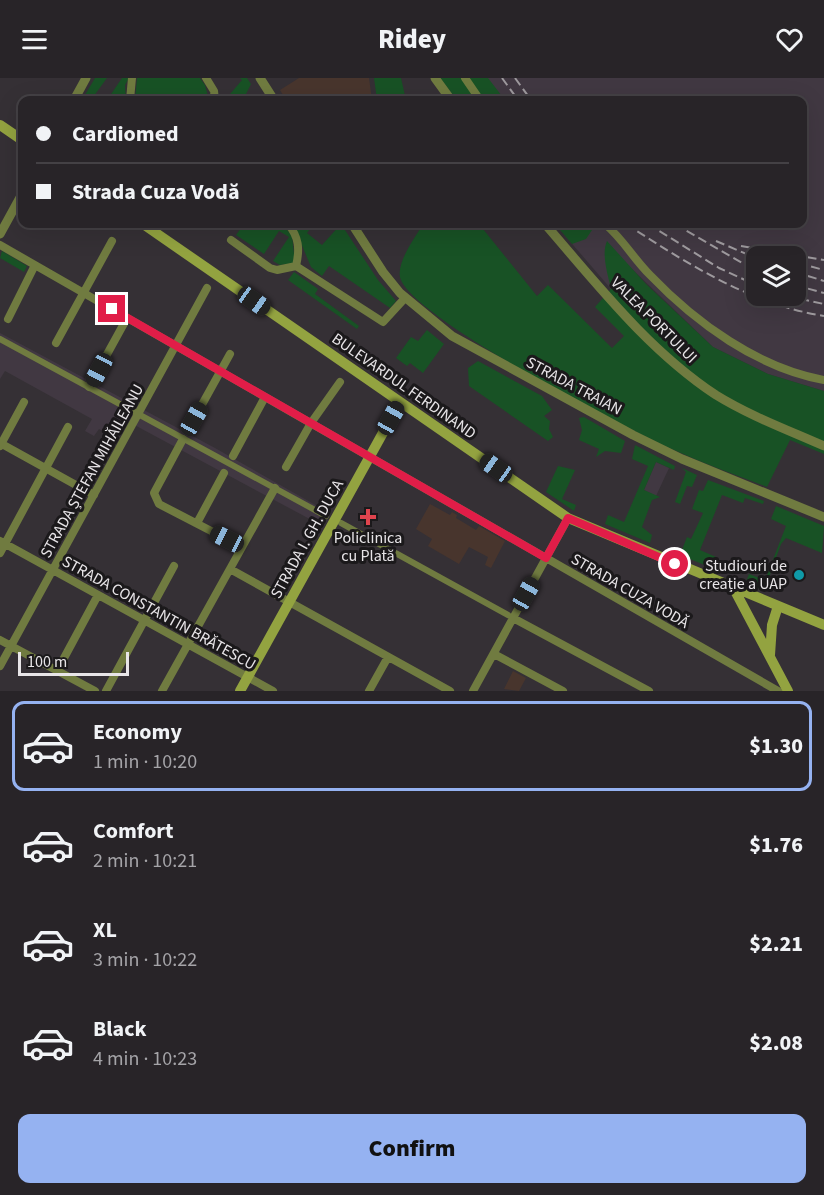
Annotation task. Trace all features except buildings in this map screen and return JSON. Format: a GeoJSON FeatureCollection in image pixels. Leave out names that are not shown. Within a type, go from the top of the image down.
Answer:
{"type":"FeatureCollection","features":[{"type":"Feature","properties":{"kind":"main road"},"geometry":{"type":"LineString","coordinates":[[0,125],[18,137]]}},
{"type":"Feature","properties":{"kind":"main road","name":"BULEVARDUL FERDINAND"},"geometry":{"type":"LineString","coordinates":[[148,228],[568,518],[824,625]]}},
{"type":"Feature","properties":{"kind":"main road","name":"STRADA I. GH. DUCA"},"geometry":{"type":"LineString","coordinates":[[240,691],[400,402]]}},
{"type":"Feature","properties":{"kind":"main road"},"geometry":{"type":"LineString","coordinates":[[734,588],[788,691]]}},
{"type":"Feature","properties":{"kind":"main road"},"geometry":{"type":"LineString","coordinates":[[770,655],[771,635],[778,606]]}},
{"type":"Feature","properties":{"kind":"street"},"geometry":{"type":"LineString","coordinates":[[76,96],[86,78]]}},
{"type":"Feature","properties":{"kind":"street"},"geometry":{"type":"LineString","coordinates":[[130,96],[132,78]]}},
{"type":"Feature","properties":{"kind":"street"},"geometry":{"type":"LineString","coordinates":[[206,78],[215,96]]}},
{"type":"Feature","properties":{"kind":"street"},"geometry":{"type":"LineString","coordinates":[[260,78],[271,96]]}},
{"type":"Feature","properties":{"kind":"street"},"geometry":{"type":"LineString","coordinates":[[435,78],[448,96]]}},
{"type":"Feature","properties":{"kind":"street"},"geometry":{"type":"LineString","coordinates":[[465,78],[477,96]]}},
{"type":"Feature","properties":{"kind":"street"},"geometry":{"type":"LineString","coordinates":[[0,234],[18,201]]}},
{"type":"Feature","properties":{"kind":"street"},"geometry":{"type":"LineString","coordinates":[[291,228],[297,237],[299,251],[296,266]]}},
{"type":"Feature","properties":{"kind":"street","name":"STRADA TRAIAN"},"geometry":{"type":"LineString","coordinates":[[355,228],[383,272],[405,298],[452,336],[622,430],[682,459],[824,517]]}},
{"type":"Feature","properties":{"kind":"street","name":"VALEA PORTULUI"},"geometry":{"type":"LineString","coordinates":[[548,228],[655,347],[688,375],[748,412],[824,446]]}},
{"type":"Feature","properties":{"kind":"street"},"geometry":{"type":"LineString","coordinates":[[610,228],[623,239],[645,271],[693,314],[774,366],[824,380]]}},
{"type":"Feature","properties":{"kind":"street"},"geometry":{"type":"LineString","coordinates":[[231,240],[270,268],[277,270],[296,266],[383,322],[405,298]]}},
{"type":"Feature","properties":{"kind":"street"},"geometry":{"type":"LineString","coordinates":[[56,343],[112,241]]}},
{"type":"Feature","properties":{"kind":"street","name":"STRADA CUZA VODĂ"},"geometry":{"type":"LineString","coordinates":[[0,245],[778,691]]}},
{"type":"Feature","properties":{"kind":"street"},"geometry":{"type":"LineString","coordinates":[[8,319],[35,265]]}},
{"type":"Feature","properties":{"kind":"street","name":"STRADA ȘTEFAN MIHĂILEANU"},"geometry":{"type":"LineString","coordinates":[[0,666],[207,288]]}},
{"type":"Feature","properties":{"kind":"street"},"geometry":{"type":"LineString","coordinates":[[89,387],[127,318]]}},
{"type":"Feature","properties":{"kind":"street"},"geometry":{"type":"LineString","coordinates":[[0,339],[183,439],[231,460],[326,516]]}},
{"type":"Feature","properties":{"kind":"street"},"geometry":{"type":"LineString","coordinates":[[194,419],[230,354]]}},
{"type":"Feature","properties":{"kind":"street"},"geometry":{"type":"LineString","coordinates":[[286,467],[311,423],[340,382]]}},
{"type":"Feature","properties":{"kind":"street"},"geometry":{"type":"LineString","coordinates":[[197,523],[265,397]]}},
{"type":"Feature","properties":{"kind":"street"},"geometry":{"type":"LineString","coordinates":[[24,402],[1,444],[94,495]]}},
{"type":"Feature","properties":{"kind":"street"},"geometry":{"type":"LineString","coordinates":[[0,553],[2,543],[68,427]]}},
{"type":"Feature","properties":{"kind":"street"},"geometry":{"type":"LineString","coordinates":[[183,439],[154,493],[159,504],[242,547]]}},
{"type":"Feature","properties":{"kind":"street"},"geometry":{"type":"LineString","coordinates":[[162,691],[275,488]]}},
{"type":"Feature","properties":{"kind":"street"},"geometry":{"type":"LineString","coordinates":[[473,691],[494,654],[511,616],[568,518]]}},
{"type":"Feature","properties":{"kind":"street"},"geometry":{"type":"LineString","coordinates":[[341,523],[649,691]]}},
{"type":"Feature","properties":{"kind":"street","name":"STRADA CONSTANTIN BRĂTESCU"},"geometry":{"type":"LineString","coordinates":[[2,543],[273,691]]}},
{"type":"Feature","properties":{"kind":"street"},"geometry":{"type":"LineString","coordinates":[[106,691],[174,566]]}},
{"type":"Feature","properties":{"kind":"street"},"geometry":{"type":"LineString","coordinates":[[230,569],[450,691]]}},
{"type":"Feature","properties":{"kind":"street"},"geometry":{"type":"LineString","coordinates":[[57,671],[98,595]]}},
{"type":"Feature","properties":{"kind":"street"},"geometry":{"type":"LineString","coordinates":[[0,640],[94,691]]}},
{"type":"Feature","properties":{"kind":"street"},"geometry":{"type":"LineString","coordinates":[[494,654],[563,691]]}},
{"type":"Feature","properties":{"kind":"street"},"geometry":{"type":"LineString","coordinates":[[369,691],[388,657]]}},
{"type":"Feature","properties":{"kind":"shaded area"},"geometry":{"type":"Polygon","coordinates":[[[299,78],[369,78],[371,96],[284,96],[280,90],[299,78]]]}},
{"type":"Feature","properties":{"kind":"shaded area"},"geometry":{"type":"Polygon","coordinates":[[[440,78],[824,78],[824,391],[768,374],[713,347],[632,269],[611,289],[558,228],[807,228],[807,96],[454,96],[440,78]]]}},
{"type":"Feature","properties":{"kind":"shaded area"},"geometry":{"type":"Polygon","coordinates":[[[0,333],[215,448],[326,511],[319,524],[127,421],[117,439],[99,429],[94,436],[85,431],[92,419],[5,371],[0,379],[0,333]]]}},
{"type":"Feature","properties":{"kind":"shaded area"},"geometry":{"type":"Polygon","coordinates":[[[656,462],[669,468],[656,496],[644,490],[656,462]]]}},
{"type":"Feature","properties":{"kind":"shaded area"},"geometry":{"type":"Polygon","coordinates":[[[430,504],[450,515],[452,512],[457,515],[456,518],[476,530],[479,526],[505,541],[491,568],[485,565],[488,557],[469,547],[459,564],[428,546],[432,539],[416,529],[430,504]]]}},
{"type":"Feature","properties":{"kind":"shaded area"},"geometry":{"type":"Polygon","coordinates":[[[513,671],[526,678],[519,691],[504,689],[513,671]]]}},
{"type":"Feature","properties":{"kind":"green space"},"geometry":{"type":"Polygon","coordinates":[[[95,78],[107,78],[94,96],[84,96],[95,78]]]}},
{"type":"Feature","properties":{"kind":"green space"},"geometry":{"type":"Polygon","coordinates":[[[122,78],[129,78],[125,85],[126,96],[110,96],[122,78]]]}},
{"type":"Feature","properties":{"kind":"green space"},"geometry":{"type":"Polygon","coordinates":[[[137,78],[200,78],[208,96],[135,96],[137,78]]]}},
{"type":"Feature","properties":{"kind":"green space"},"geometry":{"type":"Polygon","coordinates":[[[240,78],[247,78],[251,84],[245,96],[228,96],[242,80],[240,78]]]}},
{"type":"Feature","properties":{"kind":"green space"},"geometry":{"type":"Polygon","coordinates":[[[374,78],[401,78],[405,96],[376,96],[374,78]]]}},
{"type":"Feature","properties":{"kind":"green space"},"geometry":{"type":"Polygon","coordinates":[[[440,78],[488,78],[502,96],[454,96],[440,78]]]}},
{"type":"Feature","properties":{"kind":"green space"},"geometry":{"type":"Polygon","coordinates":[[[241,228],[285,228],[292,235],[295,263],[280,265],[273,261],[289,237],[279,231],[264,254],[236,235],[241,228]]]}},
{"type":"Feature","properties":{"kind":"green space"},"geometry":{"type":"Polygon","coordinates":[[[295,228],[311,228],[307,233],[322,245],[337,228],[344,228],[378,280],[396,301],[390,308],[329,266],[322,276],[311,267],[295,228]]]}},
{"type":"Feature","properties":{"kind":"green space"},"geometry":{"type":"Polygon","coordinates":[[[420,228],[482,228],[537,296],[548,285],[612,348],[624,336],[595,307],[611,289],[605,258],[607,241],[646,284],[713,347],[768,374],[824,391],[824,454],[790,440],[767,487],[650,439],[524,371],[440,318],[412,295],[400,277],[401,264],[420,228]]]}},
{"type":"Feature","properties":{"kind":"green space"},"geometry":{"type":"Polygon","coordinates":[[[558,228],[593,228],[586,239],[572,244],[558,228]]]}},
{"type":"Feature","properties":{"kind":"green space"},"geometry":{"type":"Polygon","coordinates":[[[2,251],[27,266],[24,272],[0,258],[2,251]]]}},
{"type":"Feature","properties":{"kind":"green space"},"geometry":{"type":"Polygon","coordinates":[[[294,272],[318,289],[315,294],[359,326],[357,329],[288,280],[294,272]]]}},
{"type":"Feature","properties":{"kind":"green space"},"geometry":{"type":"Polygon","coordinates":[[[427,330],[444,344],[423,373],[410,363],[407,366],[396,358],[411,337],[418,341],[427,330]]]}},
{"type":"Feature","properties":{"kind":"green space"},"geometry":{"type":"Polygon","coordinates":[[[478,361],[542,396],[552,410],[544,416],[550,421],[549,429],[553,437],[548,441],[469,386],[468,368],[478,361]]]}},
{"type":"Feature","properties":{"kind":"green space"},"geometry":{"type":"Polygon","coordinates":[[[584,417],[625,441],[621,453],[605,451],[596,457],[599,449],[579,440],[582,430],[579,418],[584,417]]]}},
{"type":"Feature","properties":{"kind":"green space"},"geometry":{"type":"Polygon","coordinates":[[[635,445],[675,466],[674,470],[656,462],[644,490],[660,497],[652,500],[642,527],[652,535],[650,543],[605,524],[608,515],[624,522],[648,466],[632,459],[635,445]]]}},
{"type":"Feature","properties":{"kind":"green space"},"geometry":{"type":"Polygon","coordinates":[[[558,466],[575,470],[562,499],[576,505],[574,511],[546,492],[558,466]]]}},
{"type":"Feature","properties":{"kind":"green space"},"geometry":{"type":"Polygon","coordinates":[[[682,468],[697,475],[692,487],[687,486],[680,504],[675,502],[686,472],[682,468]]]}},
{"type":"Feature","properties":{"kind":"green space"},"geometry":{"type":"Polygon","coordinates":[[[708,480],[764,501],[763,504],[745,498],[743,503],[722,495],[700,550],[716,557],[712,568],[680,555],[687,537],[691,539],[703,513],[692,509],[699,490],[703,491],[708,480]]]}},
{"type":"Feature","properties":{"kind":"green space"},"geometry":{"type":"Polygon","coordinates":[[[776,506],[824,526],[822,553],[786,538],[781,544],[764,591],[746,582],[749,574],[765,580],[786,526],[771,519],[776,506]]]}},
{"type":"Feature","properties":{"kind":"railway"},"geometry":{"type":"LineString","coordinates":[[502,78],[515,96]]}},
{"type":"Feature","properties":{"kind":"railway"},"geometry":{"type":"LineString","coordinates":[[515,78],[528,96]]}},
{"type":"Feature","properties":{"kind":"railway"},"geometry":{"type":"LineString","coordinates":[[632,228],[696,268],[745,292],[797,310],[824,316]]}},
{"type":"Feature","properties":{"kind":"railway"},"geometry":{"type":"LineString","coordinates":[[654,228],[719,268],[746,280]]}},
{"type":"Feature","properties":{"kind":"railway"},"geometry":{"type":"LineString","coordinates":[[682,228],[746,265]]}},
{"type":"Feature","properties":{"kind":"railway"},"geometry":{"type":"LineString","coordinates":[[716,241],[746,254]]}},
{"type":"Feature","properties":{"kind":"railway"},"geometry":{"type":"LineString","coordinates":[[741,246],[824,260]]}},
{"type":"Feature","properties":{"kind":"railway"},"geometry":{"type":"LineString","coordinates":[[806,265],[824,270]]}},
{"type":"Feature","properties":{"kind":"railway"},"geometry":{"type":"LineString","coordinates":[[806,275],[824,281]]}},
{"type":"Feature","properties":{"kind":"railway"},"geometry":{"type":"LineString","coordinates":[[806,288],[824,293]]}},
{"type":"Feature","properties":{"kind":"railway"},"geometry":{"type":"LineString","coordinates":[[806,300],[824,304]]}},
{"type":"Feature","properties":{"kind":"place","name":"Policlinica cu Plată"},"geometry":{"type":"Point","coordinates":[368,517]}},
{"type":"Feature","properties":{"kind":"place","name":"Studiouri de creație a UAP"},"geometry":{"type":"Point","coordinates":[799,575]}},
{"type":"Feature","properties":{"kind":"route"},"geometry":{"type":"LineString","coordinates":[[112,309],[546,558],[568,518],[582,526],[675,564]]}}]}
